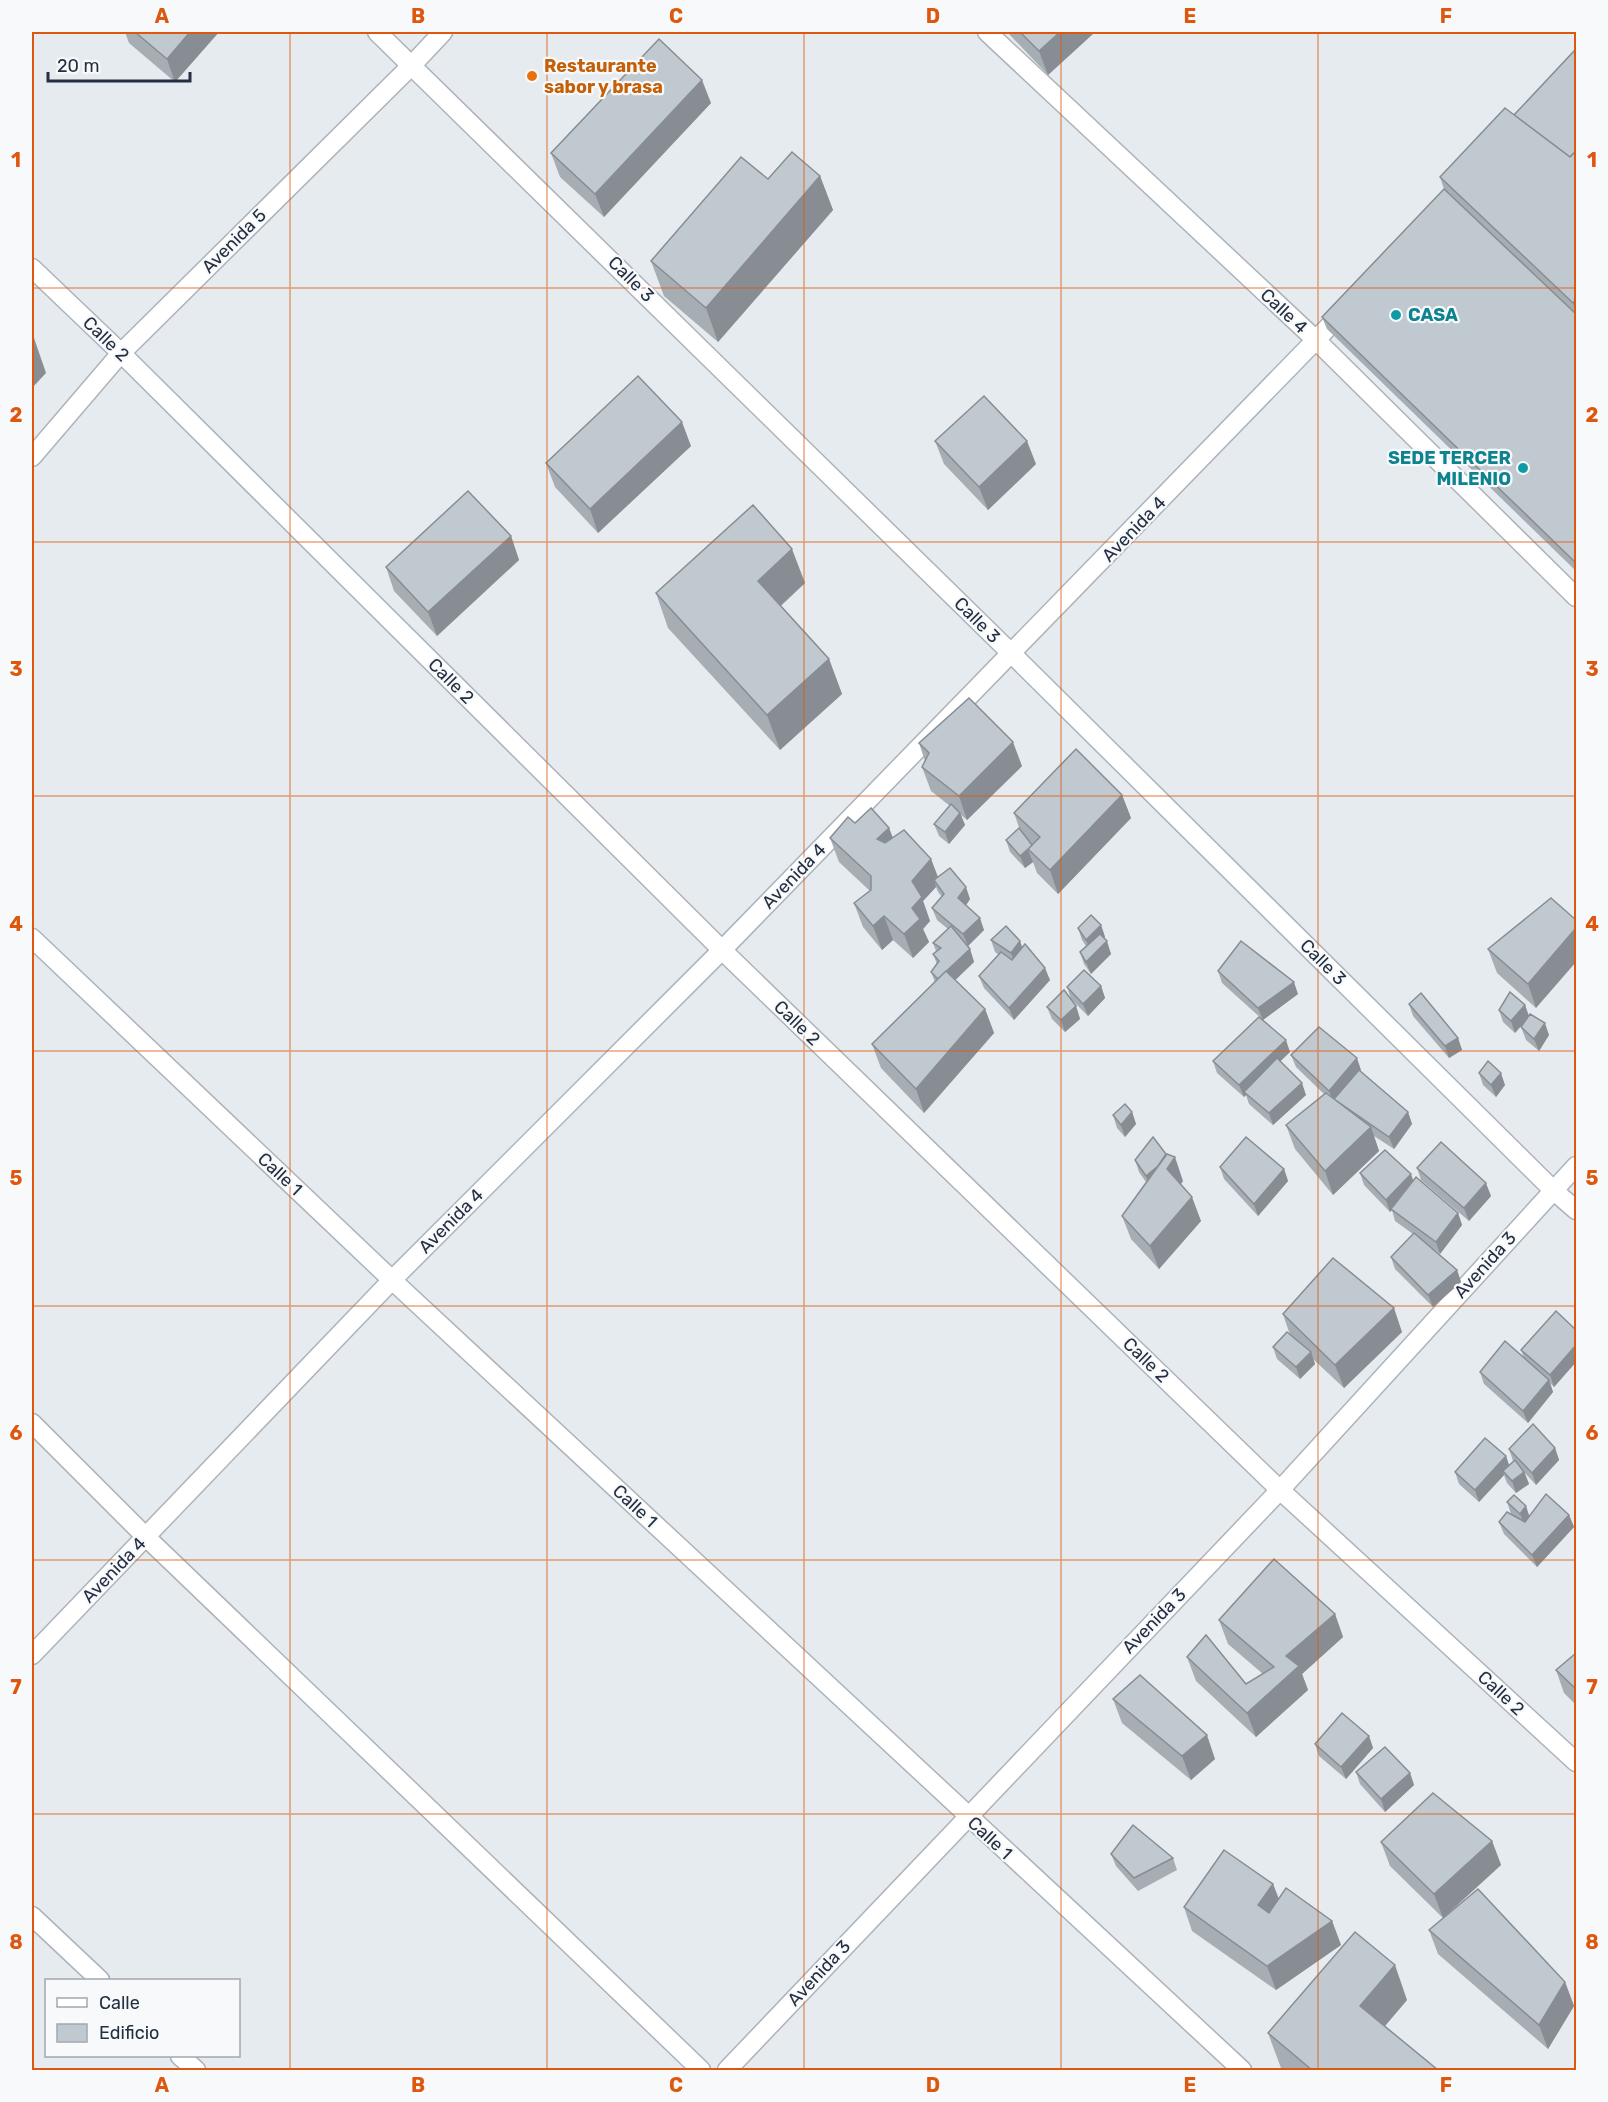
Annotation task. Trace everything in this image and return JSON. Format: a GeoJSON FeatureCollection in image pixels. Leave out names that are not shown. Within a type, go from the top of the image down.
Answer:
{"type":"FeatureCollection","features":[{"type":"Feature","properties":{"kind":"street","name":"Calle 3"},"geometry":{"type":"LineString","coordinates":[[377,32],[1576,1210]]}},
{"type":"Feature","properties":{"kind":"street","name":"Avenida 5"},"geometry":{"type":"LineString","coordinates":[[32,457],[122,353],[443,32]]}},
{"type":"Feature","properties":{"kind":"street","name":"Calle 4"},"geometry":{"type":"LineString","coordinates":[[987,32],[1317,341],[1576,597]]}},
{"type":"Feature","properties":{"kind":"street","name":"Calle 2"},"geometry":{"type":"LineString","coordinates":[[32,268],[122,353],[722,950],[1280,1490],[1576,1762]]}},
{"type":"Feature","properties":{"kind":"street","name":"Avenida 4"},"geometry":{"type":"LineString","coordinates":[[32,1655],[392,1280],[722,950],[1317,341],[1358,296]]}},
{"type":"Feature","properties":{"kind":"street","name":"Calle 1"},"geometry":{"type":"LineString","coordinates":[[32,938],[392,1280],[967,1817],[1242,2070]]}},
{"type":"Feature","properties":{"kind":"street","name":"Avenida 3"},"geometry":{"type":"LineString","coordinates":[[727,2070],[1280,1490],[1576,1167]]}},
{"type":"Feature","properties":{"kind":"street"},"geometry":{"type":"LineString","coordinates":[[32,1423],[146,1537],[701,2070]]}},
{"type":"Feature","properties":{"kind":"street"},"geometry":{"type":"LineString","coordinates":[[32,1916],[99,1979]]}},
{"type":"Feature","properties":{"kind":"street"},"geometry":{"type":"LineString","coordinates":[[182,2057],[196,2070]]}},
{"type":"Feature","properties":{"kind":"building"},"geometry":{"type":"Polygon","coordinates":[[[135,32],[190,32],[167,59],[135,32]]]}},
{"type":"Feature","properties":{"kind":"building"},"geometry":{"type":"Polygon","coordinates":[[[1020,32],[1060,32],[1039,51],[1020,32]]]}},
{"type":"Feature","properties":{"kind":"building"},"geometry":{"type":"Polygon","coordinates":[[[659,39],[702,80],[595,194],[551,153],[659,39]]]}},
{"type":"Feature","properties":{"kind":"building"},"geometry":{"type":"Polygon","coordinates":[[[1576,49],[1576,151],[1570,157],[1514,115],[1576,49]]]}},
{"type":"Feature","properties":{"kind":"building"},"geometry":{"type":"Polygon","coordinates":[[[1505,108],[1570,157],[1576,151],[1576,299],[1573,303],[1440,177],[1505,108]]]}},
{"type":"Feature","properties":{"kind":"building"},"geometry":{"type":"Polygon","coordinates":[[[792,152],[820,176],[706,308],[651,261],[741,157],[768,179],[792,152]]]}},
{"type":"Feature","properties":{"kind":"building","name":"SEDE TERCER MILENIO"},"geometry":{"type":"Polygon","coordinates":[[[1444,189],[1576,314],[1576,563],[1322,317],[1444,189]]]}},
{"type":"Feature","properties":{"kind":"building"},"geometry":{"type":"Polygon","coordinates":[[[638,376],[682,422],[590,509],[546,463],[638,376]]]}},
{"type":"Feature","properties":{"kind":"building"},"geometry":{"type":"Polygon","coordinates":[[[984,396],[1027,441],[979,487],[935,441],[984,396]]]}},
{"type":"Feature","properties":{"kind":"building"},"geometry":{"type":"Polygon","coordinates":[[[468,491],[511,536],[428,612],[386,567],[468,491]]]}},
{"type":"Feature","properties":{"kind":"building"},"geometry":{"type":"Polygon","coordinates":[[[753,505],[792,549],[758,581],[829,659],[767,715],[656,593],[753,505]]]}},
{"type":"Feature","properties":{"kind":"building"},"geometry":{"type":"Polygon","coordinates":[[[969,698],[1013,742],[959,796],[922,767],[929,753],[919,743],[969,698]]]}},
{"type":"Feature","properties":{"kind":"building"},"geometry":{"type":"Polygon","coordinates":[[[1076,749],[1122,795],[1050,870],[1028,849],[1040,837],[1014,813],[1076,749]]]}},
{"type":"Feature","properties":{"kind":"building"},"geometry":{"type":"Polygon","coordinates":[[[951,804],[960,813],[945,832],[934,824],[951,804]]]}},
{"type":"Feature","properties":{"kind":"building"},"geometry":{"type":"Polygon","coordinates":[[[871,808],[889,828],[877,839],[885,843],[904,830],[931,859],[912,881],[922,897],[912,908],[920,919],[904,934],[884,916],[873,926],[854,903],[871,890],[871,876],[830,838],[848,817],[855,823],[871,808]]]}},
{"type":"Feature","properties":{"kind":"building"},"geometry":{"type":"Polygon","coordinates":[[[1019,828],[1032,845],[1020,856],[1006,840],[1019,828]]]}},
{"type":"Feature","properties":{"kind":"building"},"geometry":{"type":"Polygon","coordinates":[[[950,868],[966,887],[958,898],[980,918],[963,934],[932,908],[944,894],[934,880],[950,868]]]}},
{"type":"Feature","properties":{"kind":"building"},"geometry":{"type":"Polygon","coordinates":[[[1551,898],[1576,920],[1576,928],[1528,984],[1488,949],[1551,898]]]}},
{"type":"Feature","properties":{"kind":"building"},"geometry":{"type":"Polygon","coordinates":[[[1091,915],[1101,925],[1086,940],[1078,928],[1091,915]]]}},
{"type":"Feature","properties":{"kind":"building"},"geometry":{"type":"Polygon","coordinates":[[[951,926],[970,949],[938,979],[931,972],[939,961],[933,954],[941,948],[933,943],[951,926]]]}},
{"type":"Feature","properties":{"kind":"building"},"geometry":{"type":"Polygon","coordinates":[[[1006,926],[1020,941],[1011,953],[991,940],[1006,926]]]}},
{"type":"Feature","properties":{"kind":"building"},"geometry":{"type":"Polygon","coordinates":[[[1100,934],[1107,941],[1086,962],[1080,952],[1100,934]]]}},
{"type":"Feature","properties":{"kind":"building"},"geometry":{"type":"Polygon","coordinates":[[[1241,941],[1294,982],[1258,1008],[1218,971],[1241,941]]]}},
{"type":"Feature","properties":{"kind":"building"},"geometry":{"type":"Polygon","coordinates":[[[1025,944],[1045,968],[1009,1008],[979,976],[1001,952],[1012,960],[1025,944]]]}},
{"type":"Feature","properties":{"kind":"building"},"geometry":{"type":"Polygon","coordinates":[[[1084,970],[1101,986],[1083,1004],[1067,987],[1084,970]]]}},
{"type":"Feature","properties":{"kind":"building"},"geometry":{"type":"Polygon","coordinates":[[[946,971],[985,1009],[916,1089],[872,1044],[946,971]]]}},
{"type":"Feature","properties":{"kind":"building"},"geometry":{"type":"Polygon","coordinates":[[[1064,990],[1076,1006],[1061,1020],[1047,1007],[1064,990]]]}},
{"type":"Feature","properties":{"kind":"building"},"geometry":{"type":"Polygon","coordinates":[[[1510,992],[1525,1005],[1511,1021],[1499,1010],[1510,992]]]}},
{"type":"Feature","properties":{"kind":"building"},"geometry":{"type":"Polygon","coordinates":[[[1421,993],[1458,1038],[1445,1046],[1409,1004],[1421,993]]]}},
{"type":"Feature","properties":{"kind":"building"},"geometry":{"type":"Polygon","coordinates":[[[1530,1014],[1545,1023],[1534,1039],[1521,1027],[1530,1014]]]}},
{"type":"Feature","properties":{"kind":"building"},"geometry":{"type":"Polygon","coordinates":[[[1259,1017],[1286,1040],[1239,1085],[1213,1061],[1259,1017]]]}},
{"type":"Feature","properties":{"kind":"building"},"geometry":{"type":"Polygon","coordinates":[[[1319,1027],[1357,1058],[1329,1091],[1291,1055],[1319,1027]]]}},
{"type":"Feature","properties":{"kind":"building"},"geometry":{"type":"Polygon","coordinates":[[[1277,1058],[1302,1083],[1269,1113],[1244,1092],[1277,1058]]]}},
{"type":"Feature","properties":{"kind":"building"},"geometry":{"type":"Polygon","coordinates":[[[1488,1061],[1501,1073],[1491,1085],[1479,1073],[1488,1061]]]}},
{"type":"Feature","properties":{"kind":"building"},"geometry":{"type":"Polygon","coordinates":[[[1359,1070],[1408,1112],[1389,1137],[1334,1099],[1359,1070]]]}},
{"type":"Feature","properties":{"kind":"building"},"geometry":{"type":"Polygon","coordinates":[[[1326,1093],[1371,1127],[1325,1171],[1286,1125],[1326,1093]]]}},
{"type":"Feature","properties":{"kind":"building"},"geometry":{"type":"Polygon","coordinates":[[[1125,1104],[1132,1112],[1121,1125],[1113,1115],[1125,1104]]]}},
{"type":"Feature","properties":{"kind":"building"},"geometry":{"type":"Polygon","coordinates":[[[1153,1137],[1166,1154],[1158,1166],[1146,1176],[1135,1160],[1153,1137]]]}},
{"type":"Feature","properties":{"kind":"building"},"geometry":{"type":"Polygon","coordinates":[[[1246,1137],[1284,1169],[1254,1204],[1220,1167],[1246,1137]]]}},
{"type":"Feature","properties":{"kind":"building"},"geometry":{"type":"Polygon","coordinates":[[[1441,1142],[1486,1183],[1464,1208],[1417,1168],[1441,1142]]]}},
{"type":"Feature","properties":{"kind":"building"},"geometry":{"type":"Polygon","coordinates":[[[1385,1150],[1411,1174],[1386,1200],[1360,1173],[1385,1150]]]}},
{"type":"Feature","properties":{"kind":"building"},"geometry":{"type":"Polygon","coordinates":[[[1167,1154],[1175,1157],[1167,1169],[1192,1197],[1150,1246],[1122,1216],[1167,1154]]]}},
{"type":"Feature","properties":{"kind":"building"},"geometry":{"type":"Polygon","coordinates":[[[1416,1177],[1458,1213],[1436,1242],[1391,1209],[1416,1177]]]}},
{"type":"Feature","properties":{"kind":"building"},"geometry":{"type":"Polygon","coordinates":[[[1414,1233],[1457,1270],[1428,1295],[1391,1257],[1414,1233]]]}},
{"type":"Feature","properties":{"kind":"building"},"geometry":{"type":"Polygon","coordinates":[[[1333,1258],[1394,1308],[1335,1365],[1283,1314],[1333,1258]]]}},
{"type":"Feature","properties":{"kind":"building"},"geometry":{"type":"Polygon","coordinates":[[[1556,1311],[1576,1330],[1576,1345],[1550,1375],[1521,1350],[1556,1311]]]}},
{"type":"Feature","properties":{"kind":"building"},"geometry":{"type":"Polygon","coordinates":[[[1287,1332],[1311,1352],[1296,1367],[1273,1347],[1287,1332]]]}},
{"type":"Feature","properties":{"kind":"building"},"geometry":{"type":"Polygon","coordinates":[[[1505,1341],[1549,1380],[1523,1411],[1480,1372],[1505,1341]]]}},
{"type":"Feature","properties":{"kind":"building"},"geometry":{"type":"Polygon","coordinates":[[[1533,1424],[1555,1448],[1532,1473],[1509,1449],[1533,1424]]]}},
{"type":"Feature","properties":{"kind":"building"},"geometry":{"type":"Polygon","coordinates":[[[1485,1438],[1506,1456],[1475,1490],[1455,1472],[1485,1438]]]}},
{"type":"Feature","properties":{"kind":"building"},"geometry":{"type":"Polygon","coordinates":[[[1515,1460],[1524,1472],[1512,1481],[1503,1471],[1515,1460]]]}},
{"type":"Feature","properties":{"kind":"building"},"geometry":{"type":"Polygon","coordinates":[[[1546,1494],[1569,1515],[1532,1555],[1499,1522],[1507,1512],[1525,1522],[1546,1494]]]}},
{"type":"Feature","properties":{"kind":"building"},"geometry":{"type":"Polygon","coordinates":[[[1514,1495],[1526,1506],[1520,1514],[1507,1502],[1514,1495]]]}},
{"type":"Feature","properties":{"kind":"building"},"geometry":{"type":"Polygon","coordinates":[[[1274,1559],[1335,1614],[1286,1656],[1299,1666],[1247,1713],[1187,1657],[1206,1635],[1246,1684],[1274,1667],[1219,1620],[1274,1559]]]}},
{"type":"Feature","properties":{"kind":"building"},"geometry":{"type":"Polygon","coordinates":[[[1576,1653],[1576,1689],[1556,1670],[1576,1653]]]}},
{"type":"Feature","properties":{"kind":"building"},"geometry":{"type":"Polygon","coordinates":[[[1140,1675],[1207,1735],[1182,1756],[1113,1699],[1140,1675]]]}},
{"type":"Feature","properties":{"kind":"building"},"geometry":{"type":"Polygon","coordinates":[[[1342,1713],[1369,1736],[1341,1767],[1315,1744],[1342,1713]]]}},
{"type":"Feature","properties":{"kind":"building"},"geometry":{"type":"Polygon","coordinates":[[[1385,1747],[1410,1773],[1381,1799],[1356,1772],[1385,1747]]]}},
{"type":"Feature","properties":{"kind":"building"},"geometry":{"type":"Polygon","coordinates":[[[1433,1793],[1492,1841],[1434,1894],[1381,1842],[1433,1793]]]}},
{"type":"Feature","properties":{"kind":"building"},"geometry":{"type":"Polygon","coordinates":[[[1133,1825],[1173,1858],[1134,1878],[1111,1854],[1133,1825]]]}},
{"type":"Feature","properties":{"kind":"building"},"geometry":{"type":"Polygon","coordinates":[[[1224,1850],[1273,1884],[1258,1905],[1269,1913],[1286,1888],[1332,1921],[1267,1966],[1184,1907],[1224,1850]]]}},
{"type":"Feature","properties":{"kind":"building"},"geometry":{"type":"Polygon","coordinates":[[[1478,1889],[1565,1982],[1539,2025],[1429,1930],[1478,1889]]]}},
{"type":"Feature","properties":{"kind":"building"},"geometry":{"type":"Polygon","coordinates":[[[1355,1932],[1395,1965],[1360,2006],[1438,2070],[1312,2070],[1268,2033],[1355,1932]]]}},
{"type":"Feature","properties":{"kind":"place","name":"Restaurante sabor y brasa"},"geometry":{"type":"Point","coordinates":[532,76]}},
{"type":"Feature","properties":{"kind":"place","name":"CASA"},"geometry":{"type":"Point","coordinates":[1396,315]}},
{"type":"Feature","properties":{"kind":"place","name":"SEDE TERCER MILENIO"},"geometry":{"type":"Point","coordinates":[1523,468]}}]}
